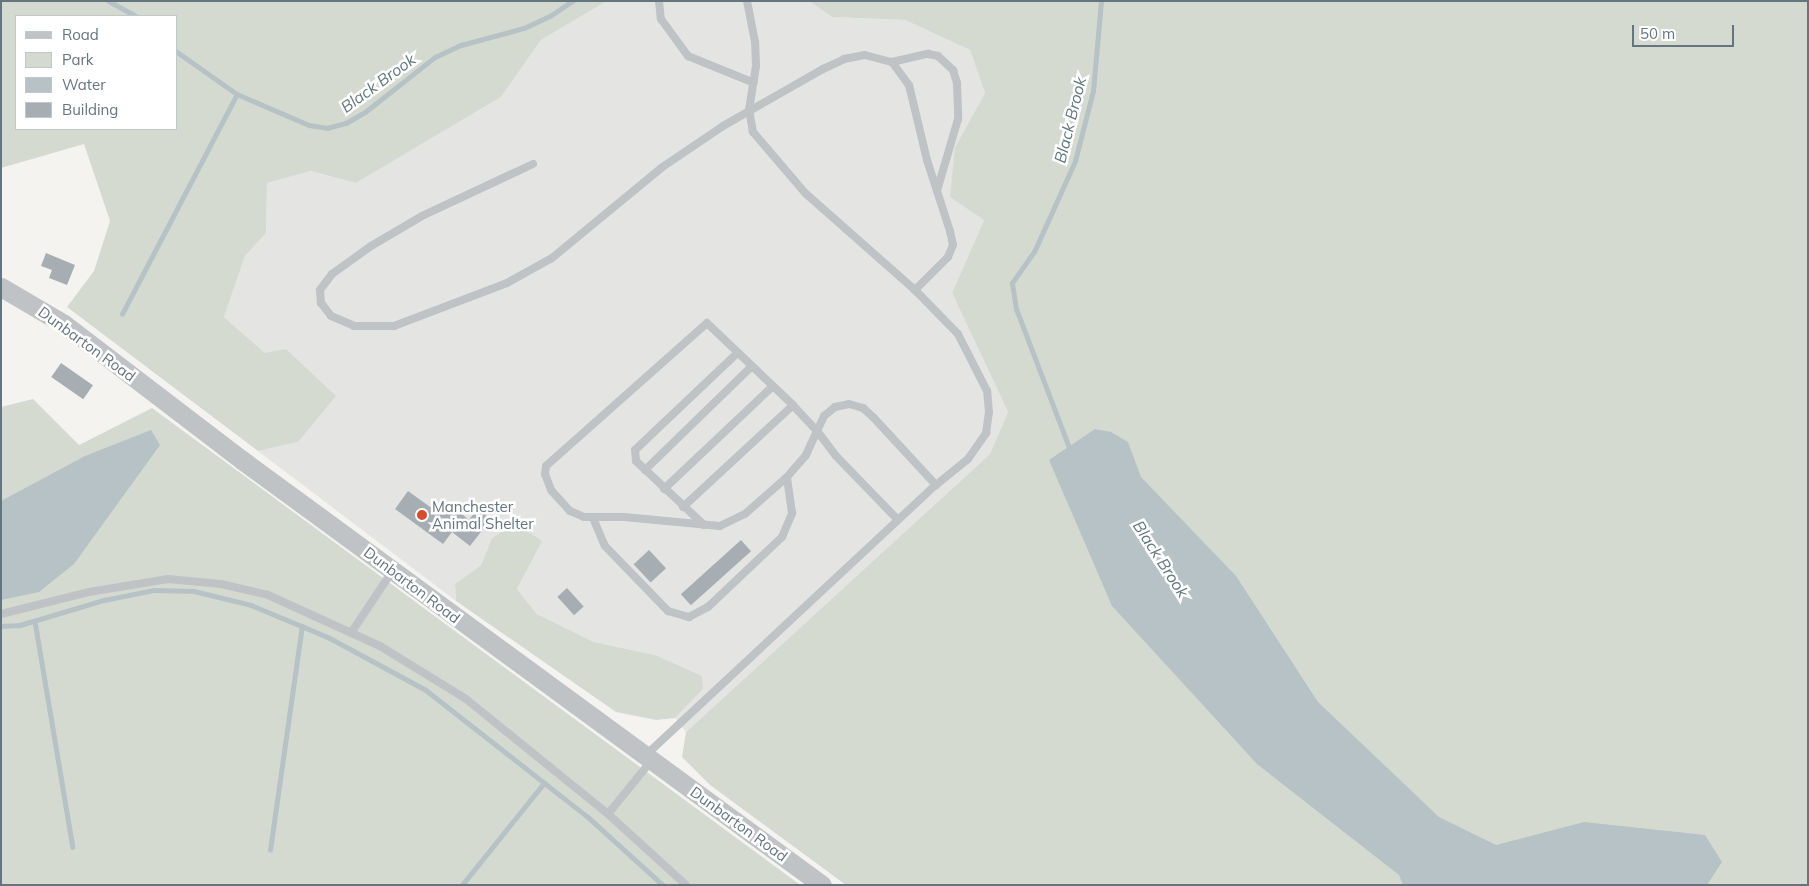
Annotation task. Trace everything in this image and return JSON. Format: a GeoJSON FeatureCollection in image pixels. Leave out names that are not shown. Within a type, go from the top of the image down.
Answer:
{"type":"FeatureCollection","features":[{"type":"Feature","properties":{"kind":"street","name":"Dunbarton Road"},"geometry":{"type":"LineString","coordinates":[[1,287],[64,324],[392,570],[822,885]]}},
{"type":"Feature","properties":{"kind":"lane"},"geometry":{"type":"LineString","coordinates":[[659,1],[661,19],[688,56],[754,82]]}},
{"type":"Feature","properties":{"kind":"lane"},"geometry":{"type":"LineString","coordinates":[[608,814],[649,757],[898,520],[968,459],[981,442],[989,412],[988,391],[958,334],[915,290],[846,232],[785,172],[753,132],[750,110],[754,82],[755,42],[747,1]]}},
{"type":"Feature","properties":{"kind":"lane"},"geometry":{"type":"LineString","coordinates":[[532,164],[422,216],[371,246],[332,274],[320,290],[321,303],[331,316],[354,326],[394,326],[507,283],[552,258],[688,148],[750,110],[844,60],[865,55],[892,62],[928,54],[938,56],[947,62],[957,83],[958,120],[937,191]]}},
{"type":"Feature","properties":{"kind":"lane"},"geometry":{"type":"LineString","coordinates":[[892,62],[909,85],[953,245],[948,258],[915,290]]}},
{"type":"Feature","properties":{"kind":"lane"},"geometry":{"type":"LineString","coordinates":[[898,520],[836,456],[817,431],[792,405],[736,354],[707,323],[546,466],[545,474],[551,490],[562,503],[570,511],[593,518],[643,518],[704,526],[732,522],[787,477],[806,455],[817,431],[824,416],[835,407],[849,404],[863,408],[936,485]]}},
{"type":"Feature","properties":{"kind":"lane"},"geometry":{"type":"LineString","coordinates":[[704,526],[664,490],[636,461],[635,450],[736,354]]}},
{"type":"Feature","properties":{"kind":"lane"},"geometry":{"type":"LineString","coordinates":[[645,470],[752,368]]}},
{"type":"Feature","properties":{"kind":"lane"},"geometry":{"type":"LineString","coordinates":[[664,490],[772,387]]}},
{"type":"Feature","properties":{"kind":"lane"},"geometry":{"type":"LineString","coordinates":[[683,507],[792,405]]}},
{"type":"Feature","properties":{"kind":"lane"},"geometry":{"type":"LineString","coordinates":[[593,518],[605,546],[668,611],[689,617],[708,607],[782,537],[792,513],[787,477]]}},
{"type":"Feature","properties":{"kind":"lane"},"geometry":{"type":"LineString","coordinates":[[352,633],[392,570]]}},
{"type":"Feature","properties":{"kind":"lane"},"geometry":{"type":"LineString","coordinates":[[1,614],[89,592],[168,579],[220,584],[268,595],[380,646],[466,699],[608,814],[686,885]]}},
{"type":"Feature","properties":{"kind":"shaded area"},"geometry":{"type":"Polygon","coordinates":[[[607,1],[809,1],[832,17],[905,20],[970,50],[985,93],[955,147],[984,220],[952,293],[1008,412],[990,454],[686,732],[675,718],[703,689],[655,655],[594,642],[537,614],[517,589],[541,541],[517,523],[492,538],[481,565],[455,584],[456,601],[258,451],[298,442],[265,353],[224,317],[245,256],[266,233],[267,182],[309,171],[356,183],[501,97],[541,40],[607,1]]]}},
{"type":"Feature","properties":{"kind":"green space"},"geometry":{"type":"Polygon","coordinates":[[[1,1],[607,1],[541,40],[501,97],[356,183],[310,171],[267,183],[266,233],[245,256],[224,317],[265,353],[286,349],[336,396],[298,442],[258,451],[67,307],[94,271],[110,221],[84,144],[1,168],[1,1]]]}},
{"type":"Feature","properties":{"kind":"green space"},"geometry":{"type":"Polygon","coordinates":[[[809,1],[1808,1],[1808,885],[846,885],[710,785],[682,757],[686,732],[990,454],[1008,412],[952,293],[984,220],[950,197],[955,147],[985,93],[970,50],[905,20],[832,17],[809,1]]]}},
{"type":"Feature","properties":{"kind":"green space"},"geometry":{"type":"Polygon","coordinates":[[[33,399],[79,445],[152,408],[799,884],[1,885],[1,407],[33,399]]]}},
{"type":"Feature","properties":{"kind":"green space"},"geometry":{"type":"Polygon","coordinates":[[[516,523],[542,541],[517,589],[537,614],[594,642],[655,655],[702,676],[703,689],[675,718],[656,720],[616,712],[456,601],[455,584],[481,565],[492,538],[516,523]]]}},
{"type":"Feature","properties":{"kind":"water"},"geometry":{"type":"Polygon","coordinates":[[[1095,429],[1111,432],[1128,442],[1141,477],[1236,576],[1318,702],[1439,817],[1496,845],[1584,822],[1705,835],[1722,862],[1707,885],[1403,885],[1399,875],[1257,764],[1112,606],[1049,460],[1095,429]]]}},
{"type":"Feature","properties":{"kind":"water"},"geometry":{"type":"Polygon","coordinates":[[[151,430],[160,445],[74,564],[39,592],[1,600],[1,501],[85,456],[151,430]]]}},
{"type":"Feature","properties":{"kind":"building"},"geometry":{"type":"Polygon","coordinates":[[[46,253],[75,265],[67,285],[49,278],[52,270],[41,266],[46,253]]]}},
{"type":"Feature","properties":{"kind":"building"},"geometry":{"type":"Polygon","coordinates":[[[61,363],[93,385],[83,399],[51,377],[61,363]]]}},
{"type":"Feature","properties":{"kind":"building"},"geometry":{"type":"Polygon","coordinates":[[[408,491],[440,514],[449,503],[469,520],[477,509],[491,519],[470,546],[452,532],[443,544],[395,509],[408,491]]]}},
{"type":"Feature","properties":{"kind":"building"},"geometry":{"type":"Polygon","coordinates":[[[741,540],[751,551],[691,605],[681,594],[741,540]]]}},
{"type":"Feature","properties":{"kind":"building"},"geometry":{"type":"Polygon","coordinates":[[[649,550],[666,568],[651,583],[634,564],[649,550]]]}},
{"type":"Feature","properties":{"kind":"building"},"geometry":{"type":"Polygon","coordinates":[[[567,588],[584,607],[574,615],[557,597],[567,588]]]}},
{"type":"Feature","properties":{"kind":"waterway","name":"Black Brook"},"geometry":{"type":"LineString","coordinates":[[109,1],[134,15]]}},
{"type":"Feature","properties":{"kind":"waterway","name":"Black Brook"},"geometry":{"type":"LineString","coordinates":[[178,52],[237,94],[309,125],[327,128],[346,123],[365,112],[435,57],[461,45],[524,28],[550,16],[572,1]]}},
{"type":"Feature","properties":{"kind":"waterway","name":"Black Brook"},"geometry":{"type":"LineString","coordinates":[[1071,453],[1016,309],[1012,283],[1034,252],[1075,161],[1093,91],[1101,1]]}},
{"type":"Feature","properties":{"kind":"waterway"},"geometry":{"type":"LineString","coordinates":[[122,314],[237,94]]}},
{"type":"Feature","properties":{"kind":"waterway"},"geometry":{"type":"LineString","coordinates":[[1,626],[20,625],[104,600],[154,590],[194,591],[251,605],[328,637],[426,690],[588,817],[663,885]]}},
{"type":"Feature","properties":{"kind":"waterway"},"geometry":{"type":"LineString","coordinates":[[35,621],[73,847]]}},
{"type":"Feature","properties":{"kind":"waterway"},"geometry":{"type":"LineString","coordinates":[[270,850],[302,626]]}},
{"type":"Feature","properties":{"kind":"waterway"},"geometry":{"type":"LineString","coordinates":[[462,885],[544,783]]}},
{"type":"Feature","properties":{"kind":"place","name":"Manchester Animal Shelter"},"geometry":{"type":"Point","coordinates":[422,515]}}]}
